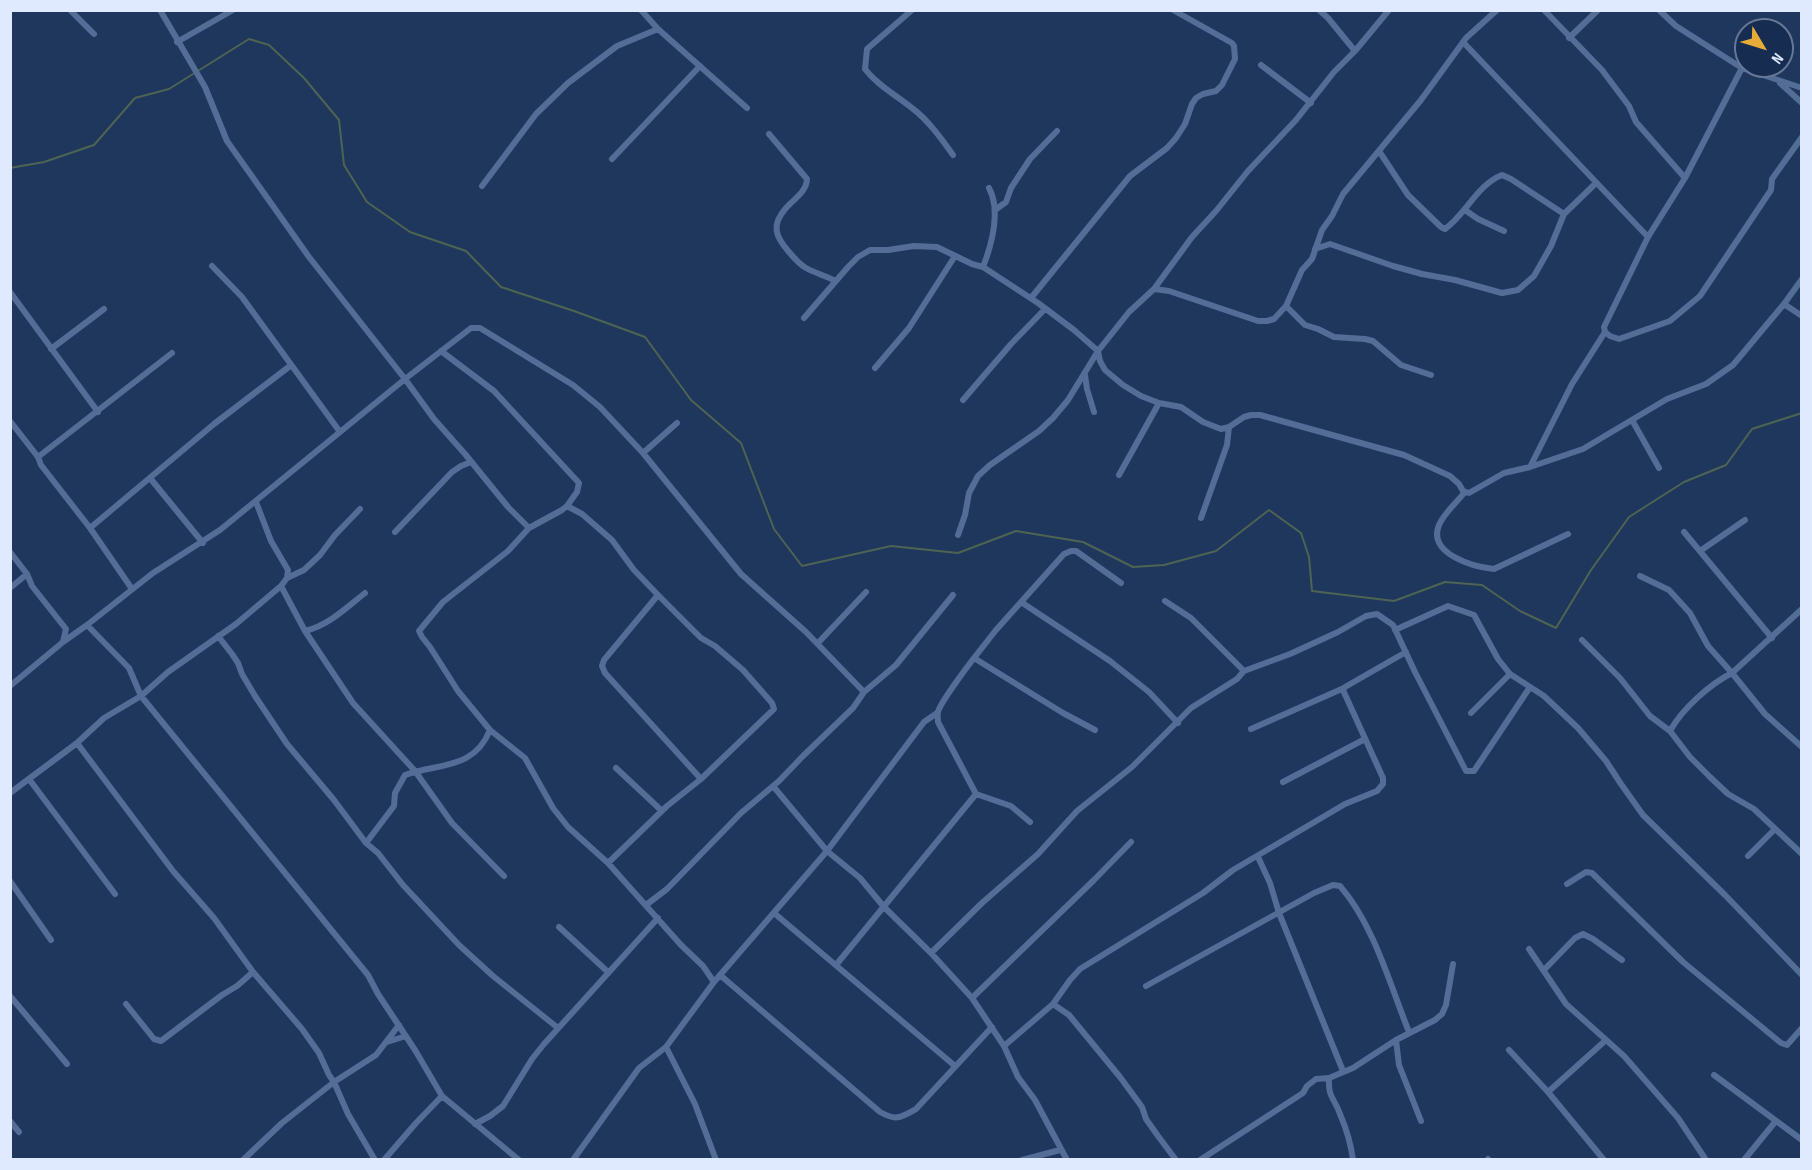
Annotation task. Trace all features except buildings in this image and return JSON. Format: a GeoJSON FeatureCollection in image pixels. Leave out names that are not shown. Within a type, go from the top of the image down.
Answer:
{"type":"FeatureCollection","features":[{"type":"Feature","properties":{"kind":"street"},"geometry":{"type":"LineString","coordinates":[[70,10],[94,34]]}},
{"type":"Feature","properties":{"kind":"street"},"geometry":{"type":"LineString","coordinates":[[159,10],[205,87],[227,141],[309,257],[434,419],[508,507],[529,528]]}},
{"type":"Feature","properties":{"kind":"street"},"geometry":{"type":"LineString","coordinates":[[177,42],[233,10]]}},
{"type":"Feature","properties":{"kind":"street"},"geometry":{"type":"LineString","coordinates":[[641,10],[658,29],[747,108]]}},
{"type":"Feature","properties":{"kind":"street"},"geometry":{"type":"LineString","coordinates":[[912,10],[867,49],[865,69],[871,77],[915,110],[952,154]]}},
{"type":"Feature","properties":{"kind":"street"},"geometry":{"type":"LineString","coordinates":[[1031,298],[1130,176],[1167,148],[1176,138],[1196,98],[1216,91],[1232,68],[1235,59],[1232,43],[1173,10]]}},
{"type":"Feature","properties":{"kind":"street"},"geometry":{"type":"LineString","coordinates":[[1319,10],[1355,51]]}},
{"type":"Feature","properties":{"kind":"street"},"geometry":{"type":"LineString","coordinates":[[958,535],[969,493],[978,476],[1053,418],[1085,375],[1098,351],[1130,312],[1154,289],[1192,237],[1248,171],[1311,103],[1334,72],[1389,10]]}},
{"type":"Feature","properties":{"kind":"street"},"geometry":{"type":"LineString","coordinates":[[1154,289],[1169,291],[1258,321],[1274,319],[1286,306],[1302,270],[1312,259],[1322,230],[1343,194],[1421,100],[1463,42],[1497,10]]}},
{"type":"Feature","properties":{"kind":"street"},"geometry":{"type":"LineString","coordinates":[[1544,10],[1602,70],[1629,106],[1636,122],[1685,178]]}},
{"type":"Feature","properties":{"kind":"street"},"geometry":{"type":"LineString","coordinates":[[1569,38],[1598,10]]}},
{"type":"Feature","properties":{"kind":"street"},"geometry":{"type":"LineString","coordinates":[[1659,10],[1677,26],[1734,63]]}},
{"type":"Feature","properties":{"kind":"street"},"geometry":{"type":"LineString","coordinates":[[482,186],[536,114],[568,83],[617,46],[658,29]]}},
{"type":"Feature","properties":{"kind":"street"},"geometry":{"type":"LineString","coordinates":[[1463,42],[1648,237]]}},
{"type":"Feature","properties":{"kind":"street"},"geometry":{"type":"LineString","coordinates":[[1261,65],[1311,103]]}},
{"type":"Feature","properties":{"kind":"street"},"geometry":{"type":"LineString","coordinates":[[612,159],[700,66]]}},
{"type":"Feature","properties":{"kind":"street"},"geometry":{"type":"LineString","coordinates":[[1530,467],[1572,384],[1605,332],[1604,327],[1648,237],[1685,178],[1737,78]]}},
{"type":"Feature","properties":{"kind":"street"},"geometry":{"type":"LineString","coordinates":[[1768,78],[1802,88]]}},
{"type":"Feature","properties":{"kind":"street"},"geometry":{"type":"LineString","coordinates":[[1779,82],[1802,103]]}},
{"type":"Feature","properties":{"kind":"street"},"geometry":{"type":"LineString","coordinates":[[995,210],[1006,202],[1011,188],[1030,159],[1057,131]]}},
{"type":"Feature","properties":{"kind":"street"},"geometry":{"type":"LineString","coordinates":[[768,134],[807,179],[807,184],[801,193],[785,209],[778,220],[775,231],[797,261],[836,281]]}},
{"type":"Feature","properties":{"kind":"street"},"geometry":{"type":"LineString","coordinates":[[1605,332],[1620,339],[1670,321],[1700,296],[1771,190],[1772,179],[1802,137]]}},
{"type":"Feature","properties":{"kind":"street"},"geometry":{"type":"LineString","coordinates":[[1379,151],[1408,195],[1445,229],[1491,180],[1502,175],[1564,214]]}},
{"type":"Feature","properties":{"kind":"street"},"geometry":{"type":"LineString","coordinates":[[1315,249],[1330,244],[1393,266],[1502,293],[1518,290],[1534,276],[1551,246],[1564,214],[1596,183]]}},
{"type":"Feature","properties":{"kind":"street"},"geometry":{"type":"LineString","coordinates":[[983,267],[990,243],[995,210],[994,197],[989,188]]}},
{"type":"Feature","properties":{"kind":"street"},"geometry":{"type":"LineString","coordinates":[[1465,210],[1504,231]]}},
{"type":"Feature","properties":{"kind":"street"},"geometry":{"type":"LineString","coordinates":[[804,318],[858,257],[870,250],[930,245],[983,267],[1031,298],[1098,351],[1105,370],[1123,385],[1142,396],[1159,403],[1181,407],[1203,422],[1221,429],[1229,428],[1244,417],[1251,415],[1310,428],[1404,455],[1450,476],[1463,491],[1469,493],[1504,473],[1530,467],[1583,448],[1667,399],[1706,384],[1733,365],[1802,279]]}},
{"type":"Feature","properties":{"kind":"street"},"geometry":{"type":"LineString","coordinates":[[875,368],[909,328],[955,256]]}},
{"type":"Feature","properties":{"kind":"street"},"geometry":{"type":"LineString","coordinates":[[212,266],[242,297],[340,432]]}},
{"type":"Feature","properties":{"kind":"street"},"geometry":{"type":"LineString","coordinates":[[10,292],[98,412]]}},
{"type":"Feature","properties":{"kind":"street"},"geometry":{"type":"LineString","coordinates":[[1784,304],[1802,316]]}},
{"type":"Feature","properties":{"kind":"street"},"geometry":{"type":"LineString","coordinates":[[1286,306],[1305,325],[1334,337],[1373,341],[1401,365],[1431,375]]}},
{"type":"Feature","properties":{"kind":"street"},"geometry":{"type":"LineString","coordinates":[[51,348],[104,309]]}},
{"type":"Feature","properties":{"kind":"street"},"geometry":{"type":"LineString","coordinates":[[963,400],[1011,344],[1045,309]]}},
{"type":"Feature","properties":{"kind":"street"},"geometry":{"type":"LineString","coordinates":[[10,686],[153,573],[203,543],[256,502],[405,379],[471,328],[480,328],[573,385],[600,407],[643,453],[741,574],[818,643],[864,692]]}},
{"type":"Feature","properties":{"kind":"street"},"geometry":{"type":"LineString","coordinates":[[441,351],[494,391],[579,483],[579,488],[567,506],[529,528],[508,551],[443,602],[420,631],[422,637],[458,691],[490,730],[525,758],[553,808],[568,827],[608,862],[681,945],[703,966],[714,982]]}},
{"type":"Feature","properties":{"kind":"street"},"geometry":{"type":"LineString","coordinates":[[38,457],[172,353]]}},
{"type":"Feature","properties":{"kind":"street"},"geometry":{"type":"LineString","coordinates":[[90,528],[214,424],[290,366]]}},
{"type":"Feature","properties":{"kind":"street"},"geometry":{"type":"LineString","coordinates":[[1085,375],[1094,412]]}},
{"type":"Feature","properties":{"kind":"street"},"geometry":{"type":"LineString","coordinates":[[1119,475],[1159,403]]}},
{"type":"Feature","properties":{"kind":"street"},"geometry":{"type":"LineString","coordinates":[[1632,420],[1659,468]]}},
{"type":"Feature","properties":{"kind":"street"},"geometry":{"type":"LineString","coordinates":[[10,421],[90,528],[132,589]]}},
{"type":"Feature","properties":{"kind":"street"},"geometry":{"type":"LineString","coordinates":[[643,453],[677,423]]}},
{"type":"Feature","properties":{"kind":"street"},"geometry":{"type":"LineString","coordinates":[[1201,518],[1227,445],[1229,428]]}},
{"type":"Feature","properties":{"kind":"street"},"geometry":{"type":"LineString","coordinates":[[395,532],[452,472],[471,462]]}},
{"type":"Feature","properties":{"kind":"street"},"geometry":{"type":"LineString","coordinates":[[150,478],[203,543]]}},
{"type":"Feature","properties":{"kind":"street"},"geometry":{"type":"LineString","coordinates":[[1466,492],[1445,515],[1438,527],[1438,539],[1443,549],[1451,557],[1494,569],[1568,534]]}},
{"type":"Feature","properties":{"kind":"street"},"geometry":{"type":"LineString","coordinates":[[256,502],[272,541],[288,570],[287,578]]}},
{"type":"Feature","properties":{"kind":"street"},"geometry":{"type":"LineString","coordinates":[[567,506],[582,514],[612,540],[634,570],[701,638],[715,646],[743,670],[772,703],[774,709],[701,779],[662,811],[608,862]]}},
{"type":"Feature","properties":{"kind":"street"},"geometry":{"type":"LineString","coordinates":[[10,793],[77,743],[104,718],[141,696],[168,672],[281,586],[287,578],[304,570],[360,509]]}},
{"type":"Feature","properties":{"kind":"street"},"geometry":{"type":"LineString","coordinates":[[1700,551],[1745,520]]}},
{"type":"Feature","properties":{"kind":"street"},"geometry":{"type":"LineString","coordinates":[[1684,532],[1772,638]]}},
{"type":"Feature","properties":{"kind":"street"},"geometry":{"type":"LineString","coordinates":[[573,1160],[639,1068],[666,1047],[714,982],[827,851],[924,722],[937,713],[974,658],[1064,554],[1071,550],[1076,551],[1121,583]]}},
{"type":"Feature","properties":{"kind":"street"},"geometry":{"type":"LineString","coordinates":[[10,552],[27,574],[32,586],[66,628],[63,642]]}},
{"type":"Feature","properties":{"kind":"street"},"geometry":{"type":"LineString","coordinates":[[10,588],[27,574]]}},
{"type":"Feature","properties":{"kind":"street"},"geometry":{"type":"LineString","coordinates":[[1640,576],[1669,590],[1690,613],[1708,646],[1765,714],[1802,747]]}},
{"type":"Feature","properties":{"kind":"street"},"geometry":{"type":"LineString","coordinates":[[281,586],[305,632],[353,703],[415,771],[452,823],[504,876]]}},
{"type":"Feature","properties":{"kind":"street"},"geometry":{"type":"LineString","coordinates":[[818,643],[866,592]]}},
{"type":"Feature","properties":{"kind":"street"},"geometry":{"type":"LineString","coordinates":[[305,632],[328,622],[365,593]]}},
{"type":"Feature","properties":{"kind":"street"},"geometry":{"type":"LineString","coordinates":[[658,595],[604,660],[602,666],[605,673],[701,779]]}},
{"type":"Feature","properties":{"kind":"street"},"geometry":{"type":"LineString","coordinates":[[646,905],[667,889],[741,813],[773,786],[853,708],[864,692],[896,665],[953,595]]}},
{"type":"Feature","properties":{"kind":"street"},"geometry":{"type":"LineString","coordinates":[[1165,601],[1191,618],[1244,671]]}},
{"type":"Feature","properties":{"kind":"street"},"geometry":{"type":"LineString","coordinates":[[1021,602],[1110,661],[1149,692],[1178,723]]}},
{"type":"Feature","properties":{"kind":"street"},"geometry":{"type":"LineString","coordinates":[[1395,630],[1448,606],[1474,615],[1498,659],[1510,674],[1544,696],[1578,728],[1606,761],[1643,815],[1802,975]]}},
{"type":"Feature","properties":{"kind":"street"},"geometry":{"type":"LineString","coordinates":[[1670,731],[1675,721],[1686,709],[1721,679],[1732,673],[1802,609]]}},
{"type":"Feature","properties":{"kind":"street"},"geometry":{"type":"LineString","coordinates":[[931,953],[982,903],[1038,854],[1077,811],[1132,767],[1191,708],[1238,678],[1244,671],[1290,654],[1372,614],[1383,616],[1393,626],[1466,771],[1474,771],[1530,687]]}},
{"type":"Feature","properties":{"kind":"street"},"geometry":{"type":"LineString","coordinates":[[87,625],[129,668],[141,696],[368,975],[442,1096],[519,1160]]}},
{"type":"Feature","properties":{"kind":"street"},"geometry":{"type":"LineString","coordinates":[[218,636],[238,663],[255,696],[287,744],[334,800],[366,843],[378,853],[403,885],[459,945],[558,1028]]}},
{"type":"Feature","properties":{"kind":"street"},"geometry":{"type":"LineString","coordinates":[[1582,640],[1620,678],[1650,716],[1670,731],[1690,757],[1710,777],[1728,794],[1754,809],[1802,854]]}},
{"type":"Feature","properties":{"kind":"street"},"geometry":{"type":"LineString","coordinates":[[1251,729],[1345,687],[1406,652]]}},
{"type":"Feature","properties":{"kind":"street"},"geometry":{"type":"LineString","coordinates":[[974,658],[1095,730]]}},
{"type":"Feature","properties":{"kind":"street"},"geometry":{"type":"LineString","coordinates":[[1471,713],[1510,674]]}},
{"type":"Feature","properties":{"kind":"street"},"geometry":{"type":"LineString","coordinates":[[1004,1046],[1053,1004],[1080,969],[1203,893],[1233,870],[1344,804],[1380,788],[1383,778],[1344,694],[1345,687]]}},
{"type":"Feature","properties":{"kind":"street"},"geometry":{"type":"LineString","coordinates":[[937,713],[938,722],[976,794],[1011,806],[1030,822]]}},
{"type":"Feature","properties":{"kind":"street"},"geometry":{"type":"LineString","coordinates":[[366,843],[394,806],[395,793],[405,775],[456,763],[469,756],[485,742],[490,730]]}},
{"type":"Feature","properties":{"kind":"street"},"geometry":{"type":"LineString","coordinates":[[1283,782],[1365,739]]}},
{"type":"Feature","properties":{"kind":"street"},"geometry":{"type":"LineString","coordinates":[[77,743],[173,871],[214,918],[253,972],[302,1029],[319,1053],[348,1114],[375,1160]]}},
{"type":"Feature","properties":{"kind":"street"},"geometry":{"type":"LineString","coordinates":[[616,768],[662,811]]}},
{"type":"Feature","properties":{"kind":"street"},"geometry":{"type":"LineString","coordinates":[[29,779],[115,894]]}},
{"type":"Feature","properties":{"kind":"street"},"geometry":{"type":"LineString","coordinates":[[773,786],[827,851],[860,878],[884,907],[931,953],[972,998],[1004,1046],[1018,1077],[1035,1100],[1066,1160]]}},
{"type":"Feature","properties":{"kind":"street"},"geometry":{"type":"LineString","coordinates":[[836,965],[976,794]]}},
{"type":"Feature","properties":{"kind":"street"},"geometry":{"type":"LineString","coordinates":[[1748,856],[1774,830]]}},
{"type":"Feature","properties":{"kind":"street"},"geometry":{"type":"LineString","coordinates":[[972,998],[1131,842]]}},
{"type":"Feature","properties":{"kind":"street"},"geometry":{"type":"LineString","coordinates":[[1258,857],[1342,1071]]}},
{"type":"Feature","properties":{"kind":"street"},"geometry":{"type":"LineString","coordinates":[[1567,884],[1586,872],[1592,873],[1683,962],[1781,1044],[1790,1043],[1802,1028]]}},
{"type":"Feature","properties":{"kind":"street"},"geometry":{"type":"LineString","coordinates":[[10,881],[51,940]]}},
{"type":"Feature","properties":{"kind":"street"},"geometry":{"type":"LineString","coordinates":[[1146,986],[1314,892],[1333,885],[1340,886],[1356,906],[1369,933],[1409,1032]]}},
{"type":"Feature","properties":{"kind":"street"},"geometry":{"type":"LineString","coordinates":[[774,913],[955,1066]]}},
{"type":"Feature","properties":{"kind":"street"},"geometry":{"type":"LineString","coordinates":[[475,1124],[503,1106],[532,1059],[658,918]]}},
{"type":"Feature","properties":{"kind":"street"},"geometry":{"type":"LineString","coordinates":[[559,927],[608,972]]}},
{"type":"Feature","properties":{"kind":"street"},"geometry":{"type":"LineString","coordinates":[[1544,970],[1575,938],[1583,934],[1622,960]]}},
{"type":"Feature","properties":{"kind":"street"},"geometry":{"type":"LineString","coordinates":[[1530,949],[1566,1004],[1624,1056],[1678,1118],[1706,1160]]}},
{"type":"Feature","properties":{"kind":"street"},"geometry":{"type":"LineString","coordinates":[[1200,1160],[1303,1093],[1307,1086],[1316,1079],[1329,1078],[1353,1068],[1409,1032],[1435,1020],[1442,1014],[1446,1005],[1453,964]]}},
{"type":"Feature","properties":{"kind":"street"},"geometry":{"type":"LineString","coordinates":[[126,1004],[154,1039],[161,1041],[253,972]]}},
{"type":"Feature","properties":{"kind":"street"},"geometry":{"type":"LineString","coordinates":[[720,975],[880,1112],[891,1118],[903,1117],[916,1109],[992,1027]]}},
{"type":"Feature","properties":{"kind":"street"},"geometry":{"type":"LineString","coordinates":[[10,996],[67,1064]]}},
{"type":"Feature","properties":{"kind":"street"},"geometry":{"type":"LineString","coordinates":[[1053,1004],[1069,1015],[1120,1077],[1142,1107],[1146,1119],[1176,1160]]}},
{"type":"Feature","properties":{"kind":"street"},"geometry":{"type":"LineString","coordinates":[[243,1160],[282,1123],[334,1082],[376,1055],[399,1025]]}},
{"type":"Feature","properties":{"kind":"street"},"geometry":{"type":"LineString","coordinates":[[387,1042],[406,1036]]}},
{"type":"Feature","properties":{"kind":"street"},"geometry":{"type":"LineString","coordinates":[[1396,1040],[1399,1065],[1420,1121]]}},
{"type":"Feature","properties":{"kind":"street"},"geometry":{"type":"LineString","coordinates":[[1548,1092],[1606,1040]]}},
{"type":"Feature","properties":{"kind":"street"},"geometry":{"type":"LineString","coordinates":[[666,1047],[695,1104],[716,1160]]}},
{"type":"Feature","properties":{"kind":"street"},"geometry":{"type":"LineString","coordinates":[[1509,1050],[1548,1092],[1604,1160]]}},
{"type":"Feature","properties":{"kind":"street"},"geometry":{"type":"LineString","coordinates":[[1714,1076],[1802,1140]]}},
{"type":"Feature","properties":{"kind":"street"},"geometry":{"type":"LineString","coordinates":[[1329,1078],[1329,1092],[1340,1112],[1353,1160]]}},
{"type":"Feature","properties":{"kind":"street"},"geometry":{"type":"LineString","coordinates":[[384,1160],[442,1096]]}},
{"type":"Feature","properties":{"kind":"street"},"geometry":{"type":"LineString","coordinates":[[10,1120],[19,1131]]}},
{"type":"Feature","properties":{"kind":"street"},"geometry":{"type":"LineString","coordinates":[[1744,1160],[1775,1122]]}},
{"type":"Feature","properties":{"kind":"street"},"geometry":{"type":"LineString","coordinates":[[1022,1160],[1060,1150]]}},
{"type":"Feature","properties":{"kind":"waterway"},"geometry":{"type":"LineString","coordinates":[[10,168],[44,162],[94,145],[135,98],[169,89],[249,39],[269,45],[304,78],[339,120],[344,165],[367,202],[410,232],[466,251],[501,287],[645,337],[691,400],[741,443],[774,529],[802,566],[891,546],[958,553],[1016,531],[1083,542],[1133,567],[1164,565],[1216,551],[1269,510],[1301,533],[1309,557],[1312,591],[1394,601],[1445,582],[1482,585],[1520,611],[1556,628],[1591,570],[1629,517],[1684,482],[1726,465],[1752,429],[1802,413]]}}]}
